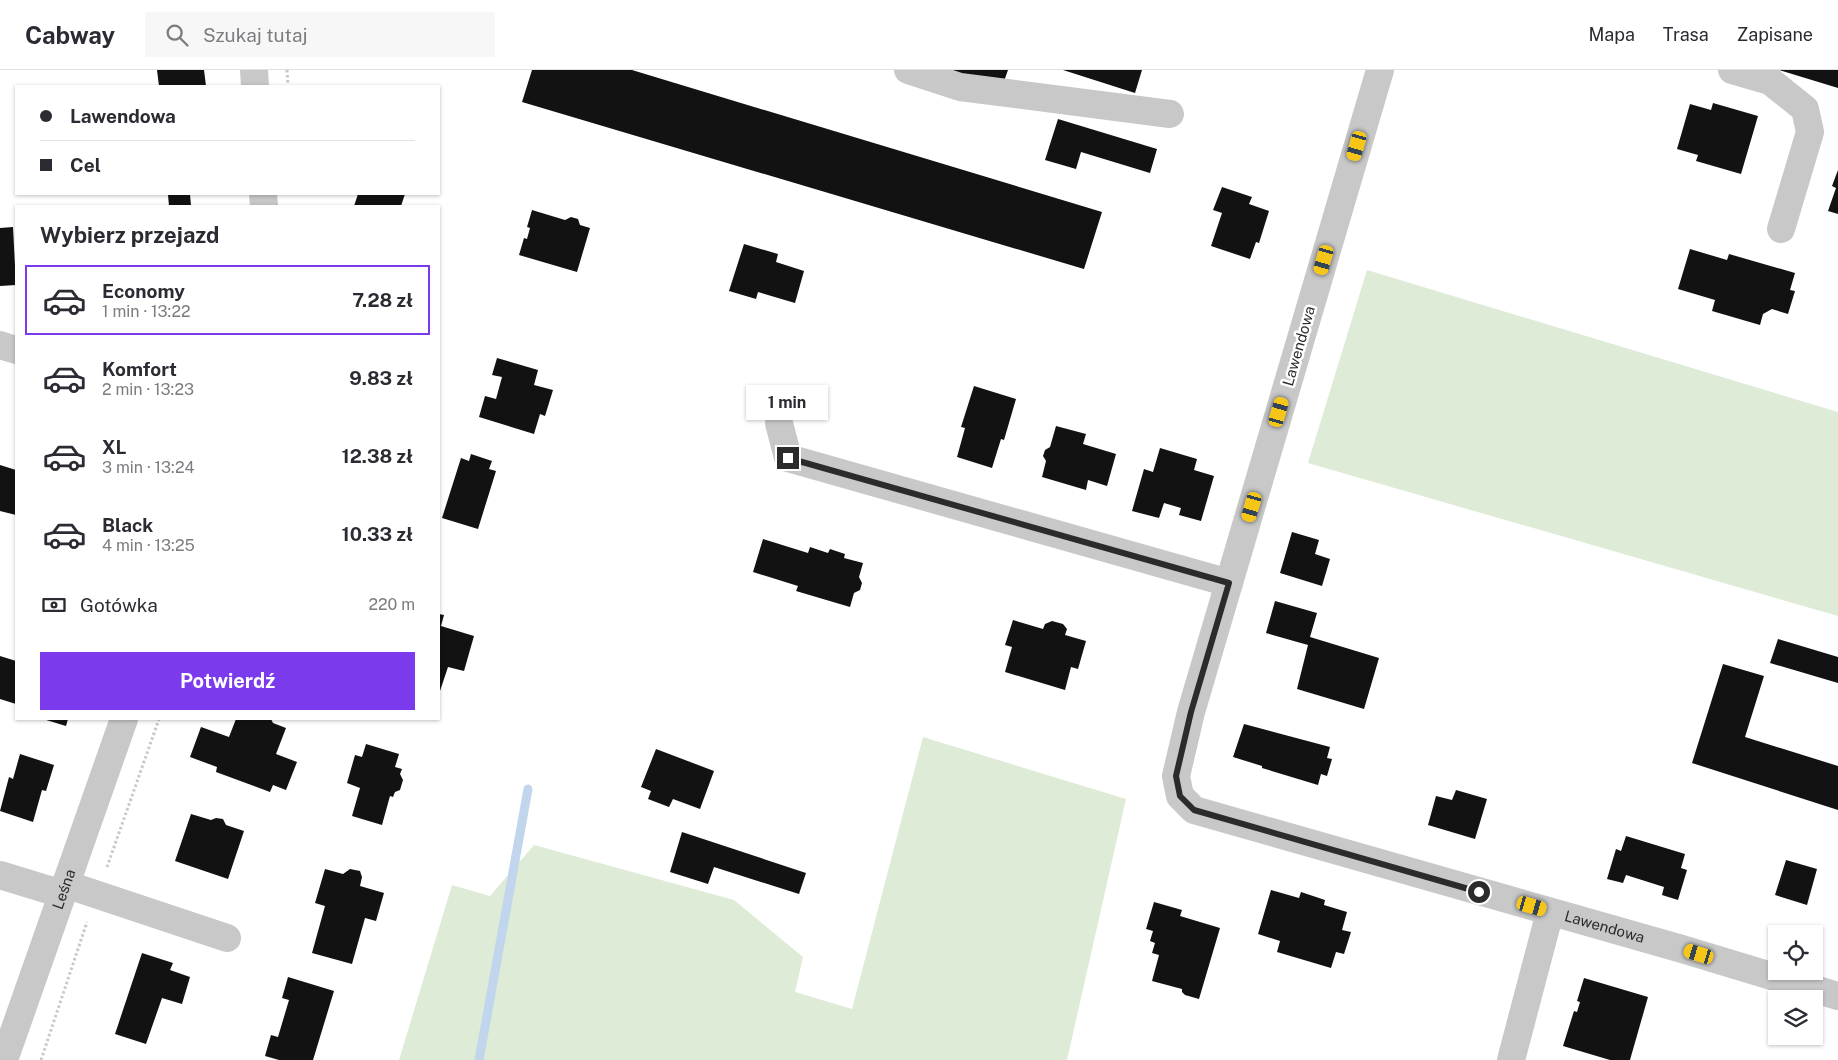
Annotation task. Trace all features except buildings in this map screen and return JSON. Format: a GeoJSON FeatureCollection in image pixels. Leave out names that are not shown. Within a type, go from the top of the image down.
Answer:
{"type":"FeatureCollection","features":[{"type":"Feature","properties":{"kind":"street"},"geometry":{"type":"LineString","coordinates":[[254,70],[255,85]]}},
{"type":"Feature","properties":{"kind":"street"},"geometry":{"type":"LineString","coordinates":[[908,70],[960,87],[1170,114]]}},
{"type":"Feature","properties":{"kind":"street","name":"Lawendowa"},"geometry":{"type":"LineString","coordinates":[[1380,70],[1191,712],[1176,776],[1180,796],[1194,810],[1838,996]]}},
{"type":"Feature","properties":{"kind":"street"},"geometry":{"type":"LineString","coordinates":[[1732,70],[1770,81],[1805,109],[1810,132],[1781,229]]}},
{"type":"Feature","properties":{"kind":"street"},"geometry":{"type":"LineString","coordinates":[[0,345],[15,350]]}},
{"type":"Feature","properties":{"kind":"street"},"geometry":{"type":"LineString","coordinates":[[779,423],[788,458],[1229,583]]}},
{"type":"Feature","properties":{"kind":"street","name":"Leśna"},"geometry":{"type":"LineString","coordinates":[[4,1060],[124,720]]}},
{"type":"Feature","properties":{"kind":"street"},"geometry":{"type":"LineString","coordinates":[[0,875],[97,895],[228,938]]}},
{"type":"Feature","properties":{"kind":"street"},"geometry":{"type":"LineString","coordinates":[[1511,1060],[1550,912]]}},
{"type":"Feature","properties":{"kind":"path"},"geometry":{"type":"LineString","coordinates":[[287,70],[288,85]]}},
{"type":"Feature","properties":{"kind":"path"},"geometry":{"type":"LineString","coordinates":[[41,1060],[159,720]]}},
{"type":"Feature","properties":{"kind":"green space"},"geometry":{"type":"Polygon","coordinates":[[[1367,270],[1838,412],[1838,616],[1308,463],[1367,270]]]}},
{"type":"Feature","properties":{"kind":"green space"},"geometry":{"type":"Polygon","coordinates":[[[923,737],[1126,799],[1067,1060],[399,1060],[452,885],[490,896],[534,845],[734,900],[803,957],[795,992],[852,1009],[923,737]]]}},
{"type":"Feature","properties":{"kind":"waterway"},"geometry":{"type":"LineString","coordinates":[[479,1060],[528,789]]}},
{"type":"Feature","properties":{"kind":"route"},"geometry":{"type":"LineString","coordinates":[[788,458],[1229,583],[1191,712],[1176,776],[1180,796],[1194,810],[1479,892]]}}]}
